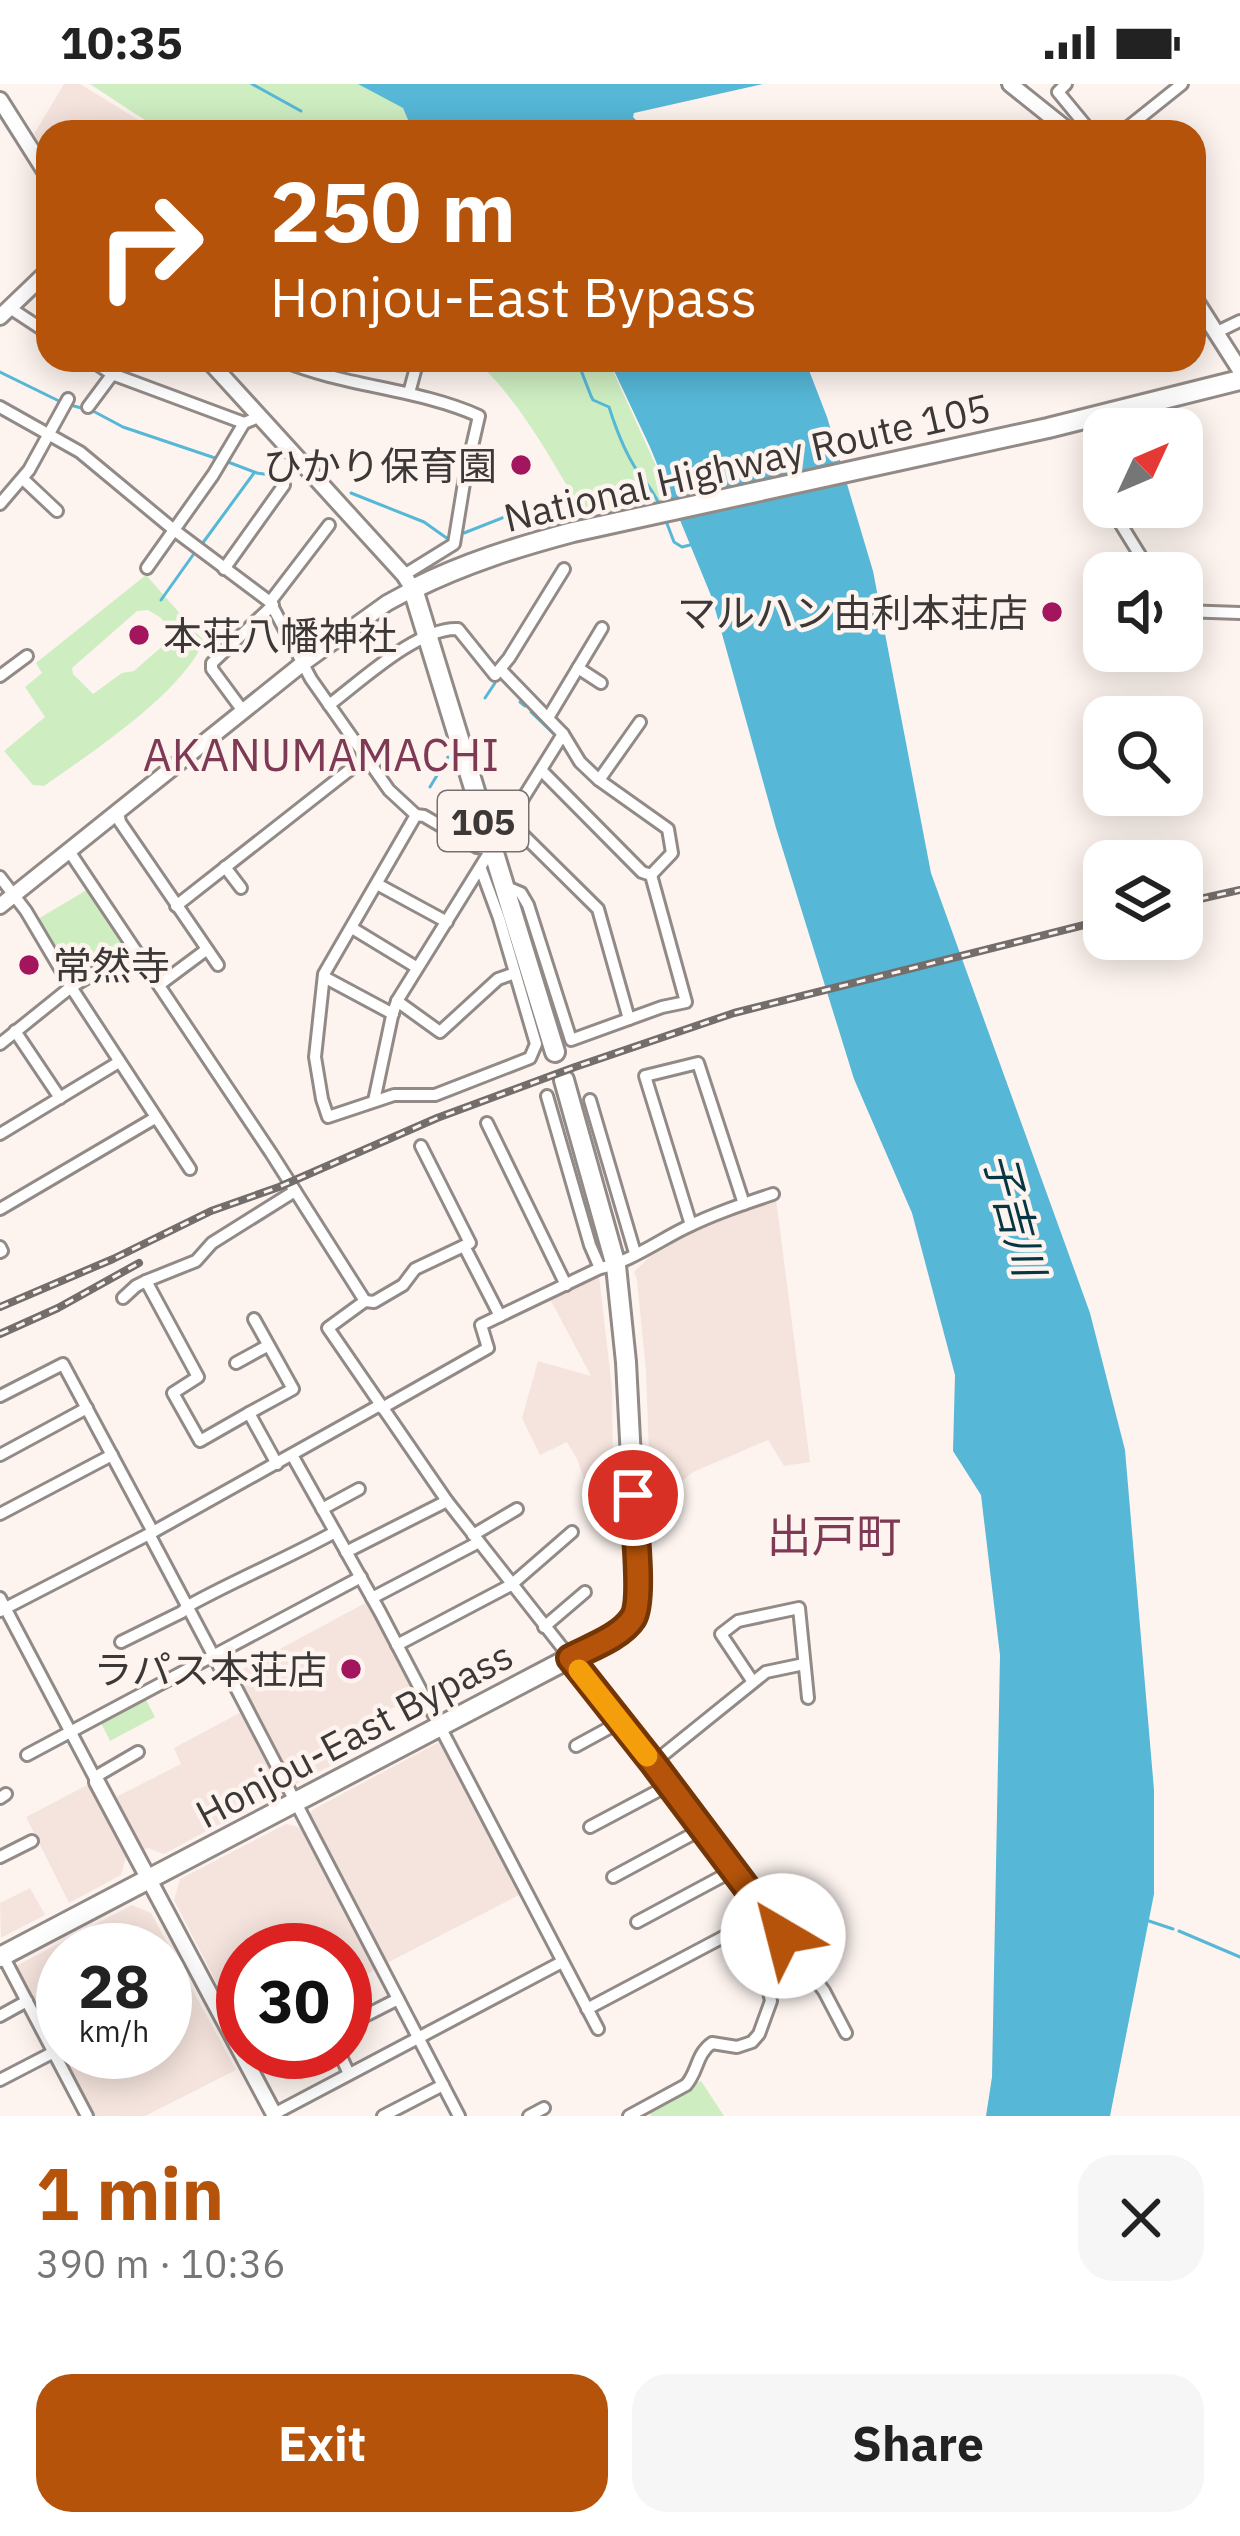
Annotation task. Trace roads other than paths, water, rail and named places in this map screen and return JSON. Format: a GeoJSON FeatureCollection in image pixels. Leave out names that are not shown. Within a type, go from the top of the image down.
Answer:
{"type":"FeatureCollection","features":[{"type":"Feature","properties":{"kind":"highway","name":"National Highway Route 105"},"geometry":{"type":"LineString","coordinates":[[1152,408],[1240,380]]}},
{"type":"Feature","properties":{"kind":"highway","name":"National Highway Route 105"},"geometry":{"type":"LineString","coordinates":[[409,582],[573,532],[950,450],[1083,426]]}},
{"type":"Feature","properties":{"kind":"highway","name":"105"},"geometry":{"type":"LineString","coordinates":[[409,582],[429,634],[555,1052]]}},
{"type":"Feature","properties":{"kind":"highway","name":"Honjou-East Bypass"},"geometry":{"type":"LineString","coordinates":[[1,1954],[570,1658],[633,1618],[638,1606],[626,1362],[564,1080]]}},
{"type":"Feature","properties":{"kind":"street"},"geometry":{"type":"LineString","coordinates":[[1010,84],[1057,120]]}},
{"type":"Feature","properties":{"kind":"street"},"geometry":{"type":"LineString","coordinates":[[1066,84],[1058,92],[1081,120]]}},
{"type":"Feature","properties":{"kind":"street"},"geometry":{"type":"LineString","coordinates":[[1137,120],[1182,84]]}},
{"type":"Feature","properties":{"kind":"street"},"geometry":{"type":"LineString","coordinates":[[0,100],[36,157]]}},
{"type":"Feature","properties":{"kind":"street"},"geometry":{"type":"LineString","coordinates":[[36,283],[5,313],[36,327]]}},
{"type":"Feature","properties":{"kind":"street"},"geometry":{"type":"LineString","coordinates":[[1206,318],[1240,370]]}},
{"type":"Feature","properties":{"kind":"street"},"geometry":{"type":"LineString","coordinates":[[1215,333],[1240,321]]}},
{"type":"Feature","properties":{"kind":"street"},"geometry":{"type":"LineString","coordinates":[[109,372],[244,424]]}},
{"type":"Feature","properties":{"kind":"street"},"geometry":{"type":"LineString","coordinates":[[219,372],[409,582]]}},
{"type":"Feature","properties":{"kind":"street"},"geometry":{"type":"LineString","coordinates":[[0,906],[302,664],[387,603],[454,544],[479,416],[331,372]]}},
{"type":"Feature","properties":{"kind":"street"},"geometry":{"type":"LineString","coordinates":[[409,393],[415,372]]}},
{"type":"Feature","properties":{"kind":"street"},"geometry":{"type":"LineString","coordinates":[[88,407],[112,374]]}},
{"type":"Feature","properties":{"kind":"street"},"geometry":{"type":"LineString","coordinates":[[0,504],[22,479],[68,399]]}},
{"type":"Feature","properties":{"kind":"street"},"geometry":{"type":"LineString","coordinates":[[0,407],[80,452],[272,604],[302,664],[389,790],[416,815],[477,848],[491,849]]}},
{"type":"Feature","properties":{"kind":"street"},"geometry":{"type":"LineString","coordinates":[[147,568],[244,424],[260,416]]}},
{"type":"Feature","properties":{"kind":"street"},"geometry":{"type":"LineString","coordinates":[[22,479],[57,511]]}},
{"type":"Feature","properties":{"kind":"street"},"geometry":{"type":"LineString","coordinates":[[224,569],[284,485]]}},
{"type":"Feature","properties":{"kind":"street"},"geometry":{"type":"LineString","coordinates":[[243,711],[212,663],[272,604],[329,525]]}},
{"type":"Feature","properties":{"kind":"street"},"geometry":{"type":"LineString","coordinates":[[329,705],[429,634],[446,628],[458,629],[495,676],[564,569]]}},
{"type":"Feature","properties":{"kind":"street"},"geometry":{"type":"LineString","coordinates":[[1203,612],[1240,613]]}},
{"type":"Feature","properties":{"kind":"street"},"geometry":{"type":"LineString","coordinates":[[548,718],[602,628]]}},
{"type":"Feature","properties":{"kind":"street"},"geometry":{"type":"LineString","coordinates":[[0,676],[27,656]]}},
{"type":"Feature","properties":{"kind":"street"},"geometry":{"type":"LineString","coordinates":[[578,668],[601,683]]}},
{"type":"Feature","properties":{"kind":"street"},"geometry":{"type":"LineString","coordinates":[[501,670],[563,734],[580,762],[668,829],[672,854],[651,875]]}},
{"type":"Feature","properties":{"kind":"street"},"geometry":{"type":"LineString","coordinates":[[599,780],[640,722]]}},
{"type":"Feature","properties":{"kind":"street"},"geometry":{"type":"LineString","coordinates":[[374,1101],[395,1008],[416,967],[563,734]]}},
{"type":"Feature","properties":{"kind":"street"},"geometry":{"type":"LineString","coordinates":[[176,906],[366,757]]}},
{"type":"Feature","properties":{"kind":"street"},"geometry":{"type":"LineString","coordinates":[[541,770],[642,872],[651,875]]}},
{"type":"Feature","properties":{"kind":"street"},"geometry":{"type":"LineString","coordinates":[[118,812],[120,823],[218,965]]}},
{"type":"Feature","properties":{"kind":"street"},"geometry":{"type":"LineString","coordinates":[[416,815],[324,977],[315,1057],[328,1117],[394,1095],[435,1095],[530,1058],[536,1044],[481,869]]}},
{"type":"Feature","properties":{"kind":"street"},"geometry":{"type":"LineString","coordinates":[[510,822],[598,909],[629,1019]]}},
{"type":"Feature","properties":{"kind":"street"},"geometry":{"type":"LineString","coordinates":[[69,851],[365,1301]]}},
{"type":"Feature","properties":{"kind":"street"},"geometry":{"type":"LineString","coordinates":[[225,867],[241,888]]}},
{"type":"Feature","properties":{"kind":"street"},"geometry":{"type":"LineString","coordinates":[[503,886],[521,893],[528,904],[571,1040],[686,1002],[651,875]]}},
{"type":"Feature","properties":{"kind":"street"},"geometry":{"type":"LineString","coordinates":[[0,877],[190,1169]]}},
{"type":"Feature","properties":{"kind":"street"},"geometry":{"type":"LineString","coordinates":[[377,884],[447,922]]}},
{"type":"Feature","properties":{"kind":"street"},"geometry":{"type":"LineString","coordinates":[[352,928],[416,967]]}},
{"type":"Feature","properties":{"kind":"street"},"geometry":{"type":"LineString","coordinates":[[0,1044],[71,987],[135,950]]}},
{"type":"Feature","properties":{"kind":"street"},"geometry":{"type":"LineString","coordinates":[[159,985],[206,950]]}},
{"type":"Feature","properties":{"kind":"street"},"geometry":{"type":"LineString","coordinates":[[324,977],[440,1032],[498,979],[515,973]]}},
{"type":"Feature","properties":{"kind":"street"},"geometry":{"type":"LineString","coordinates":[[15,1031],[60,1098]]}},
{"type":"Feature","properties":{"kind":"street"},"geometry":{"type":"LineString","coordinates":[[0,1134],[119,1062]]}},
{"type":"Feature","properties":{"kind":"street"},"geometry":{"type":"LineString","coordinates":[[691,1225],[645,1076],[698,1063],[744,1204]]}},
{"type":"Feature","properties":{"kind":"street"},"geometry":{"type":"LineString","coordinates":[[547,1096],[590,1245],[608,1267]]}},
{"type":"Feature","properties":{"kind":"street"},"geometry":{"type":"LineString","coordinates":[[590,1100],[634,1253]]}},
{"type":"Feature","properties":{"kind":"street"},"geometry":{"type":"LineString","coordinates":[[0,1209],[155,1118]]}},
{"type":"Feature","properties":{"kind":"street"},"geometry":{"type":"LineString","coordinates":[[487,1123],[566,1285]]}},
{"type":"Feature","properties":{"kind":"street"},"geometry":{"type":"LineString","coordinates":[[422,1146],[470,1243],[415,1269],[403,1285],[374,1302],[365,1301],[328,1328],[447,1501],[791,1946],[824,1991],[846,2033]]}},
{"type":"Feature","properties":{"kind":"street"},"geometry":{"type":"LineString","coordinates":[[123,1298],[136,1286],[196,1261],[212,1244],[295,1192]]}},
{"type":"Feature","properties":{"kind":"street"},"geometry":{"type":"LineString","coordinates":[[340,2079],[274,2115],[2,1606],[151,1533],[488,1348],[481,1325],[691,1225],[773,1194]]}},
{"type":"Feature","properties":{"kind":"street"},"geometry":{"type":"LineString","coordinates":[[464,1246],[500,1316]]}},
{"type":"Feature","properties":{"kind":"street"},"geometry":{"type":"LineString","coordinates":[[146,1281],[198,1377],[173,1393],[200,1441],[293,1389],[254,1318]]}},
{"type":"Feature","properties":{"kind":"street"},"geometry":{"type":"LineString","coordinates":[[236,1363],[267,1346]]}},
{"type":"Feature","properties":{"kind":"street"},"geometry":{"type":"LineString","coordinates":[[0,1396],[63,1364],[459,2116]]}},
{"type":"Feature","properties":{"kind":"street"},"geometry":{"type":"LineString","coordinates":[[0,1455],[87,1408]]}},
{"type":"Feature","properties":{"kind":"street"},"geometry":{"type":"LineString","coordinates":[[250,1414],[277,1463]]}},
{"type":"Feature","properties":{"kind":"street"},"geometry":{"type":"LineString","coordinates":[[0,1514],[112,1455]]}},
{"type":"Feature","properties":{"kind":"street"},"geometry":{"type":"LineString","coordinates":[[292,1455],[598,2030]]}},
{"type":"Feature","properties":{"kind":"street"},"geometry":{"type":"LineString","coordinates":[[322,1509],[359,1489]]}},
{"type":"Feature","properties":{"kind":"street"},"geometry":{"type":"LineString","coordinates":[[346,1552],[447,1501]]}},
{"type":"Feature","properties":{"kind":"street"},"geometry":{"type":"LineString","coordinates":[[372,1598],[517,1509]]}},
{"type":"Feature","properties":{"kind":"street"},"geometry":{"type":"LineString","coordinates":[[121,1642],[255,1569],[269,1568],[335,1532]]}},
{"type":"Feature","properties":{"kind":"street"},"geometry":{"type":"LineString","coordinates":[[397,1645],[511,1585],[572,1532]]}},
{"type":"Feature","properties":{"kind":"street"},"geometry":{"type":"LineString","coordinates":[[27,1755],[361,1577]]}},
{"type":"Feature","properties":{"kind":"street"},"geometry":{"type":"LineString","coordinates":[[544,1627],[585,1592]]}},
{"type":"Feature","properties":{"kind":"street"},"geometry":{"type":"LineString","coordinates":[[753,1682],[721,1634],[737,1621],[799,1608],[808,1698]]}},
{"type":"Feature","properties":{"kind":"street"},"geometry":{"type":"LineString","coordinates":[[653,1763],[766,1672],[803,1664]]}},
{"type":"Feature","properties":{"kind":"street"},"geometry":{"type":"LineString","coordinates":[[576,1746],[620,1722]]}},
{"type":"Feature","properties":{"kind":"street"},"geometry":{"type":"LineString","coordinates":[[96,1779],[138,1752]]}},
{"type":"Feature","properties":{"kind":"street"},"geometry":{"type":"LineString","coordinates":[[590,1828],[669,1785]]}},
{"type":"Feature","properties":{"kind":"street"},"geometry":{"type":"LineString","coordinates":[[613,1877],[702,1828]]}},
{"type":"Feature","properties":{"kind":"street"},"geometry":{"type":"LineString","coordinates":[[0,1857],[32,1841]]}},
{"type":"Feature","properties":{"kind":"street"},"geometry":{"type":"LineString","coordinates":[[637,1922],[734,1870]]}},
{"type":"Feature","properties":{"kind":"street"},"geometry":{"type":"LineString","coordinates":[[587,2009],[727,1935],[748,1955],[771,2001],[759,2034],[744,2046],[712,2043],[698,2058],[686,2085],[629,2116]]}},
{"type":"Feature","properties":{"kind":"street"},"geometry":{"type":"LineString","coordinates":[[754,1966],[791,1946]]}},
{"type":"Feature","properties":{"kind":"street"},"geometry":{"type":"LineString","coordinates":[[1,1954],[36,2018]]}},
{"type":"Feature","properties":{"kind":"street"},"geometry":{"type":"LineString","coordinates":[[372,2062],[562,1962]]}},
{"type":"Feature","properties":{"kind":"street"},"geometry":{"type":"LineString","coordinates":[[372,2012],[398,1999]]}},
{"type":"Feature","properties":{"kind":"street"},"geometry":{"type":"LineString","coordinates":[[0,2016],[27,2001]]}},
{"type":"Feature","properties":{"kind":"street"},"geometry":{"type":"LineString","coordinates":[[0,2080],[36,2061]]}},
{"type":"Feature","properties":{"kind":"street"},"geometry":{"type":"LineString","coordinates":[[68,2079],[87,2116]]}},
{"type":"Feature","properties":{"kind":"street"},"geometry":{"type":"LineString","coordinates":[[383,2116],[443,2085]]}},
{"type":"Feature","properties":{"kind":"street"},"geometry":{"type":"LineString","coordinates":[[530,2116],[544,2108]]}},
{"type":"Feature","properties":{"kind":"water"},"geometry":{"type":"Polygon","coordinates":[[[358,84],[763,84],[634,113],[636,120],[408,120],[403,108],[358,84]]]}},
{"type":"Feature","properties":{"kind":"water","name":"子吉川"},"geometry":{"type":"Polygon","coordinates":[[[615,372],[810,372],[873,571],[931,873],[1090,1313],[1125,1450],[1154,1790],[1154,1894],[1110,2116],[986,2116],[992,2077],[1000,1655],[981,1495],[953,1451],[955,1375],[912,1213],[854,1079],[776,828],[712,598],[615,372]]]}},
{"type":"Feature","properties":{"kind":"waterway"},"geometry":{"type":"LineString","coordinates":[[252,84],[301,111]]}},
{"type":"Feature","properties":{"kind":"waterway"},"geometry":{"type":"LineString","coordinates":[[0,372],[59,401]]}},
{"type":"Feature","properties":{"kind":"waterway"},"geometry":{"type":"LineString","coordinates":[[582,372],[593,400],[609,407],[629,457],[660,506]]}},
{"type":"Feature","properties":{"kind":"waterway"},"geometry":{"type":"LineString","coordinates":[[70,405],[218,459]]}},
{"type":"Feature","properties":{"kind":"waterway"},"geometry":{"type":"LineString","coordinates":[[228,462],[290,478]]}},
{"type":"Feature","properties":{"kind":"waterway"},"geometry":{"type":"LineString","coordinates":[[202,544],[254,473]]}},
{"type":"Feature","properties":{"kind":"waterway"},"geometry":{"type":"LineString","coordinates":[[351,493],[424,522],[448,539]]}},
{"type":"Feature","properties":{"kind":"waterway"},"geometry":{"type":"LineString","coordinates":[[464,533],[545,501]]}},
{"type":"Feature","properties":{"kind":"waterway"},"geometry":{"type":"LineString","coordinates":[[666,521],[674,542],[690,545]]}},
{"type":"Feature","properties":{"kind":"waterway"},"geometry":{"type":"LineString","coordinates":[[161,600],[193,555]]}},
{"type":"Feature","properties":{"kind":"waterway"},"geometry":{"type":"LineString","coordinates":[[485,698],[495,683]]}},
{"type":"Feature","properties":{"kind":"waterway"},"geometry":{"type":"LineString","coordinates":[[520,702],[525,706]]}},
{"type":"Feature","properties":{"kind":"waterway"},"geometry":{"type":"LineString","coordinates":[[531,712],[556,736]]}},
{"type":"Feature","properties":{"kind":"waterway"},"geometry":{"type":"LineString","coordinates":[[430,787],[448,757]]}},
{"type":"Feature","properties":{"kind":"waterway"},"geometry":{"type":"LineString","coordinates":[[1146,1920],[1173,1929]]}},
{"type":"Feature","properties":{"kind":"waterway"},"geometry":{"type":"LineString","coordinates":[[1179,1931],[1240,1957]]}},
{"type":"Feature","properties":{"kind":"railway"},"geometry":{"type":"LineString","coordinates":[[1203,898],[1240,890]]}},
{"type":"Feature","properties":{"kind":"railway"},"geometry":{"type":"LineString","coordinates":[[0,1307],[211,1211],[575,1067],[734,1013],[1083,925]]}},
{"type":"Feature","properties":{"kind":"railway"},"geometry":{"type":"LineString","coordinates":[[0,1334],[139,1263]]}},
{"type":"Feature","properties":{"kind":"place","name":"ひかり保育園"},"geometry":{"type":"Point","coordinates":[521,465]}},
{"type":"Feature","properties":{"kind":"place","name":"マルハン由利本荘店"},"geometry":{"type":"Point","coordinates":[1052,612]}},
{"type":"Feature","properties":{"kind":"place","name":"本荘八幡神社"},"geometry":{"type":"Point","coordinates":[139,635]}},
{"type":"Feature","properties":{"kind":"place","name":"常然寺"},"geometry":{"type":"Point","coordinates":[29,965]}},
{"type":"Feature","properties":{"kind":"place","name":"ラパス本荘店"},"geometry":{"type":"Point","coordinates":[351,1669]}},
{"type":"Feature","properties":{"kind":"district","name":"AKANUMAMACHI"},"geometry":{"type":"Point","coordinates":[321,754]}},
{"type":"Feature","properties":{"kind":"district","name":"出戸町"},"geometry":{"type":"Point","coordinates":[834,1535]}}]}
